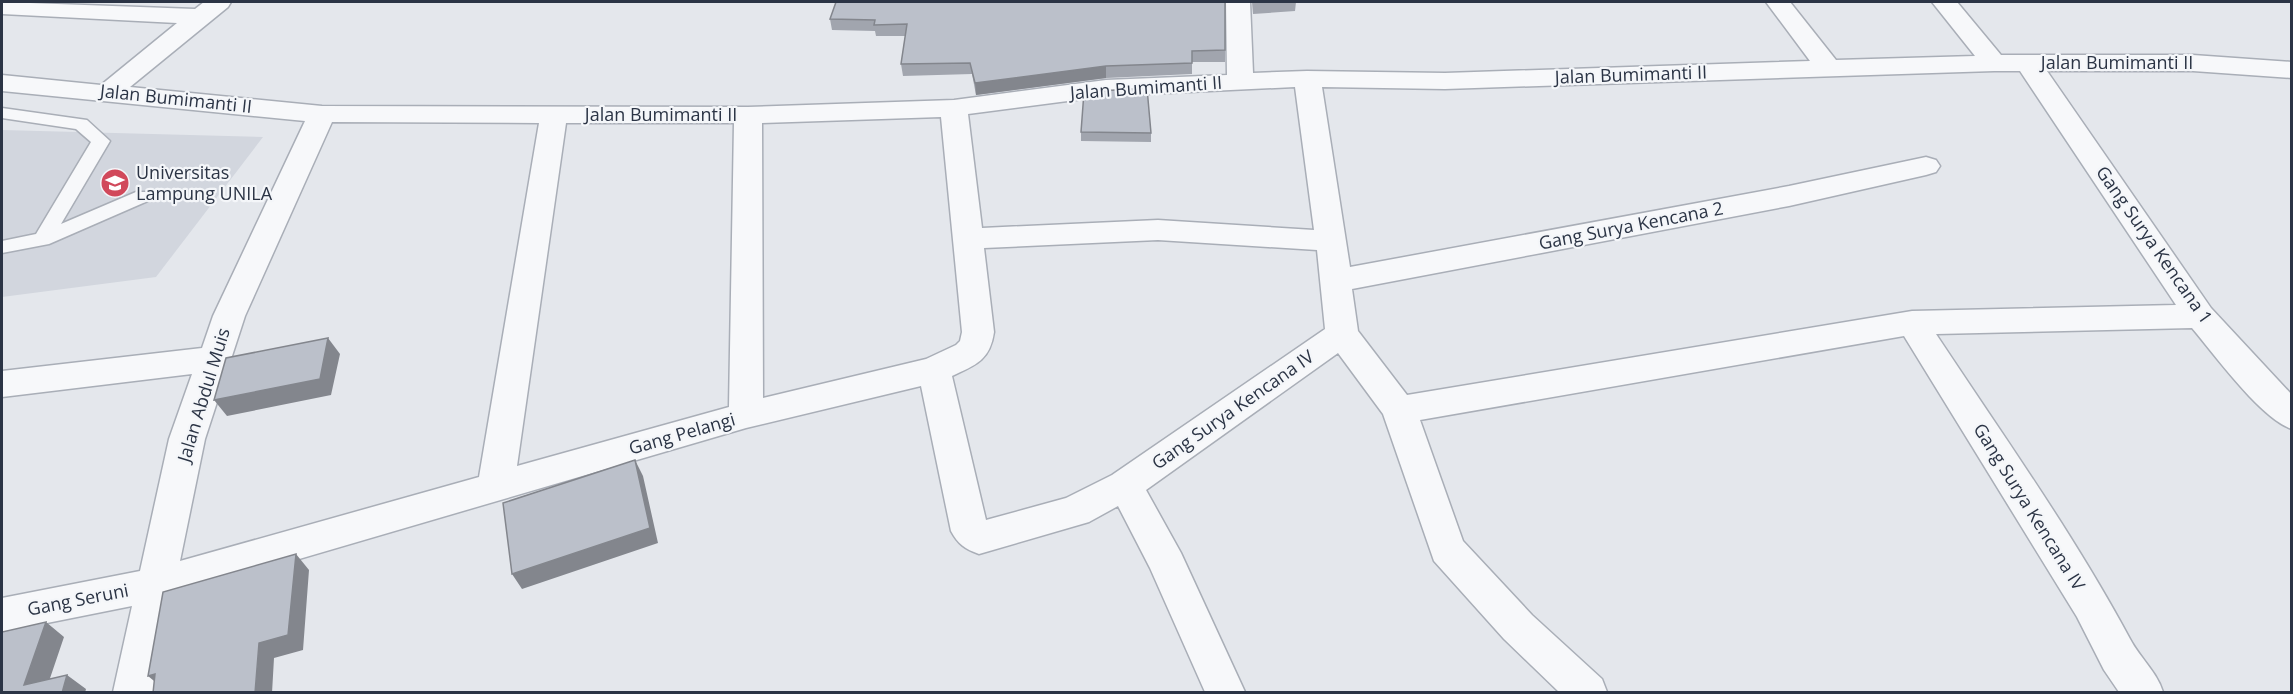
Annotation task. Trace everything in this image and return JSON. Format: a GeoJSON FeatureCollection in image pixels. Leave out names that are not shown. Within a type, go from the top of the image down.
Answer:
{"type":"FeatureCollection","features":[{"type":"Feature","properties":{"kind":"street"},"geometry":{"type":"LineString","coordinates":[[1238,2],[1240,82]]}},
{"type":"Feature","properties":{"kind":"street"},"geometry":{"type":"LineString","coordinates":[[1778,2],[1828,68]]}},
{"type":"Feature","properties":{"kind":"street"},"geometry":{"type":"LineString","coordinates":[[1944,2],[1994,63]]}},
{"type":"Feature","properties":{"kind":"street"},"geometry":{"type":"LineString","coordinates":[[2,7],[210,9]]}},
{"type":"Feature","properties":{"kind":"street"},"geometry":{"type":"LineString","coordinates":[[108,92],[210,9]]}},
{"type":"Feature","properties":{"kind":"street","name":"Jalan Bumimanti II"},"geometry":{"type":"LineString","coordinates":[[2,83],[322,114],[748,115],[954,108],[1106,88],[1307,79],[1445,81],[1994,63],[2193,63],[2292,70]]}},
{"type":"Feature","properties":{"kind":"street","name":"Gang Surya Kencana 1"},"geometry":{"type":"LineString","coordinates":[[2029,64],[2200,316],[2264,389],[2292,416]]}},
{"type":"Feature","properties":{"kind":"street"},"geometry":{"type":"LineString","coordinates":[[1307,79],[1342,334],[1399,410],[1447,550],[1518,627],[1587,693]]}},
{"type":"Feature","properties":{"kind":"street","name":"Gang Pelangi"},"geometry":{"type":"LineString","coordinates":[[155,585],[746,415],[934,370],[968,354],[976,344],[978,332],[954,108]]}},
{"type":"Feature","properties":{"kind":"street","name":"Jalan Abdul Muis"},"geometry":{"type":"LineString","coordinates":[[133,693],[187,439],[229,316],[322,114]]}},
{"type":"Feature","properties":{"kind":"street"},"geometry":{"type":"LineString","coordinates":[[495,489],[554,114]]}},
{"type":"Feature","properties":{"kind":"street"},"geometry":{"type":"LineString","coordinates":[[746,415],[748,115]]}},
{"type":"Feature","properties":{"kind":"street","name":"Gang Surya Kencana 2"},"geometry":{"type":"LineString","coordinates":[[1335,281],[1789,196],[1926,165]]}},
{"type":"Feature","properties":{"kind":"street"},"geometry":{"type":"LineString","coordinates":[[967,239],[1158,230],[1331,241]]}},
{"type":"Feature","properties":{"kind":"street"},"geometry":{"type":"LineString","coordinates":[[1399,410],[1912,323],[2200,316]]}},
{"type":"Feature","properties":{"kind":"street","name":"Gang Surya Kencana IV"},"geometry":{"type":"LineString","coordinates":[[1912,323],[2091,605],[2118,657],[2143,693]]}},
{"type":"Feature","properties":{"kind":"street","name":"Gang Surya Kencana IV"},"geometry":{"type":"LineString","coordinates":[[934,370],[973,528],[1076,511],[1125,485],[1342,334]]}},
{"type":"Feature","properties":{"kind":"street"},"geometry":{"type":"LineString","coordinates":[[2,384],[214,359]]}},
{"type":"Feature","properties":{"kind":"street"},"geometry":{"type":"LineString","coordinates":[[1125,485],[1167,564],[1225,693]]}},
{"type":"Feature","properties":{"kind":"street","name":"Gang Seruni"},"geometry":{"type":"LineString","coordinates":[[2,615],[155,585]]}},
{"type":"Feature","properties":{"kind":"lane"},"geometry":{"type":"LineString","coordinates":[[2,113],[81,123],[101,141],[42,239]]}},
{"type":"Feature","properties":{"kind":"lane"},"geometry":{"type":"LineString","coordinates":[[2,247],[42,239],[143,196]]}},
{"type":"Feature","properties":{"kind":"shaded area","name":"Universitas Lampung UNILA"},"geometry":{"type":"Polygon","coordinates":[[[2,130],[263,137],[156,277],[2,297],[2,130]]]}},
{"type":"Feature","properties":{"kind":"building"},"geometry":{"type":"Polygon","coordinates":[[[836,2],[1225,2],[1225,50],[1192,51],[1192,63],[1106,66],[975,83],[970,63],[901,64],[907,24],[874,25],[875,20],[830,19],[836,2]]]}},
{"type":"Feature","properties":{"kind":"building"},"geometry":{"type":"Polygon","coordinates":[[[1147,88],[1151,133],[1081,132],[1084,92],[1147,88]]]}},
{"type":"Feature","properties":{"kind":"building"},"geometry":{"type":"Polygon","coordinates":[[[328,338],[320,379],[214,400],[226,358],[328,338]]]}},
{"type":"Feature","properties":{"kind":"building"},"geometry":{"type":"Polygon","coordinates":[[[635,460],[650,528],[512,574],[503,503],[635,460]]]}},
{"type":"Feature","properties":{"kind":"building"},"geometry":{"type":"Polygon","coordinates":[[[296,554],[288,635],[259,643],[255,693],[153,693],[155,674],[148,676],[163,592],[296,554]]]}},
{"type":"Feature","properties":{"kind":"building"},"geometry":{"type":"Polygon","coordinates":[[[46,622],[24,685],[67,675],[62,693],[2,693],[2,632],[46,622]]]}},
{"type":"Feature","properties":{"kind":"place","name":"Universitas Lampung UNILA"},"geometry":{"type":"Point","coordinates":[115,183]}}]}
